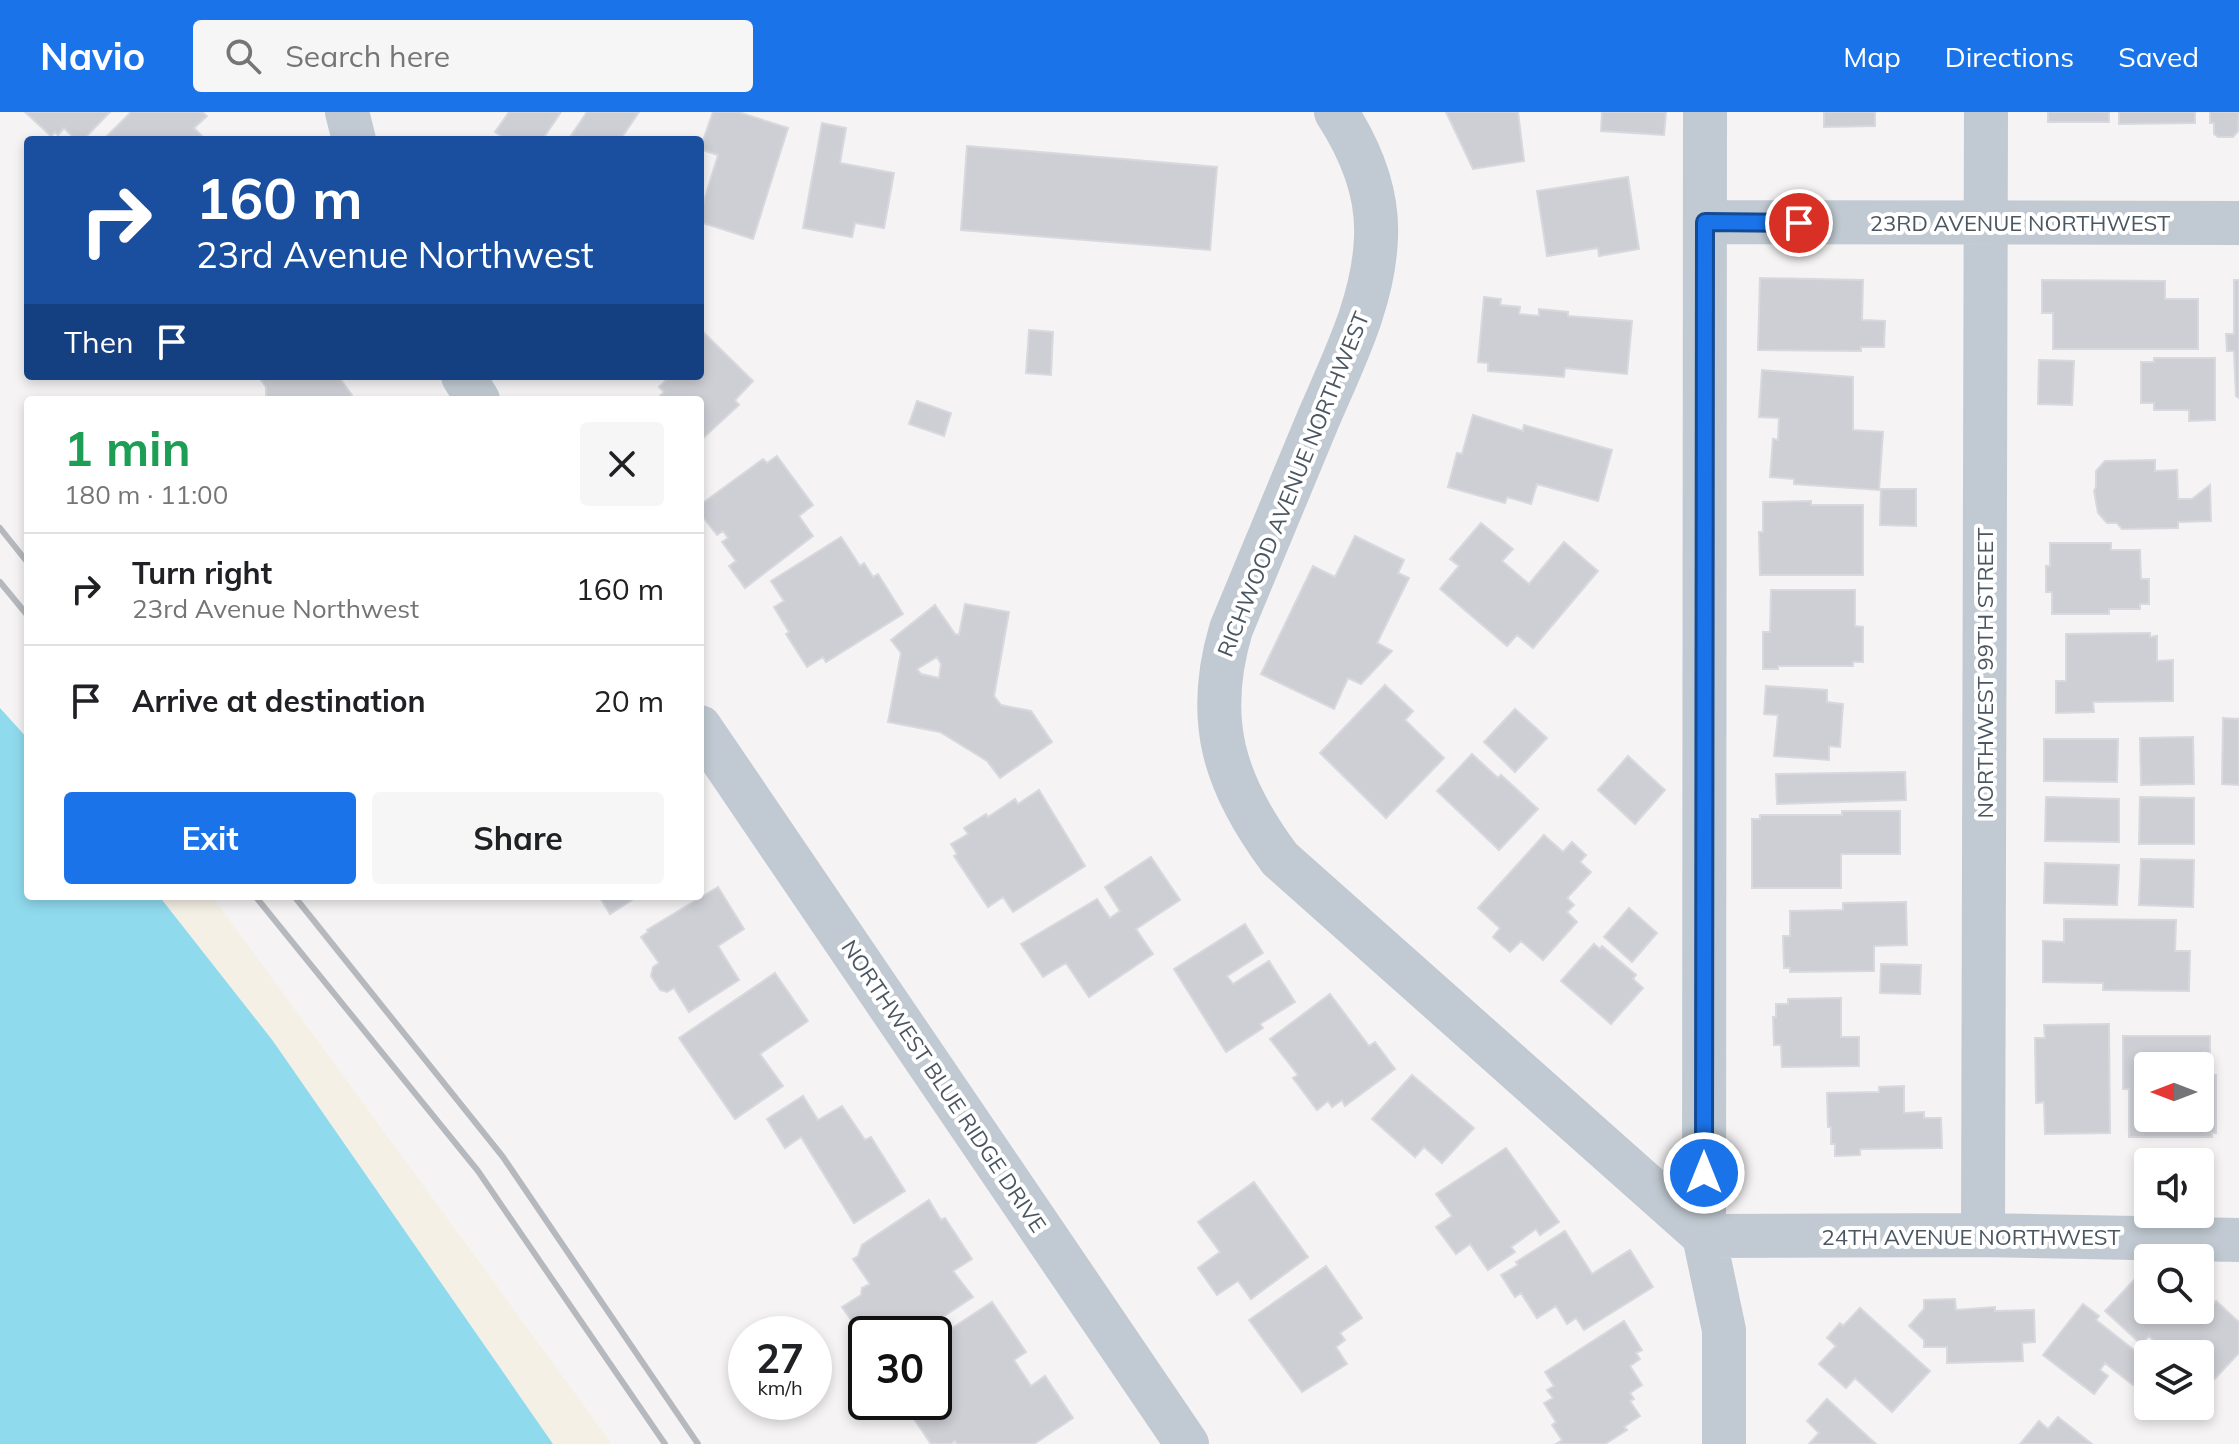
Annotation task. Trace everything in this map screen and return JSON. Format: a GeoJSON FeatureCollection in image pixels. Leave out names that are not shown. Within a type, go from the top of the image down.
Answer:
{"type":"FeatureCollection","features":[{"type":"Feature","properties":{"kind":"street"},"geometry":{"type":"LineString","coordinates":[[347,112],[353,136]]}},
{"type":"Feature","properties":{"kind":"street","name":"RICHWOOD AVENUE NORTHWEST"},"geometry":{"type":"LineString","coordinates":[[1336,112],[1365,166],[1373,200],[1377,235],[1373,273],[1362,312],[1231,629],[1221,661],[1217,690],[1218,719],[1225,752],[1249,810],[1280,859],[1704,1236]]}},
{"type":"Feature","properties":{"kind":"street"},"geometry":{"type":"LineString","coordinates":[[1705,112],[1704,1236],[1724,1330],[1724,1444]]}},
{"type":"Feature","properties":{"kind":"street","name":"NORTHWEST 99TH STREET"},"geometry":{"type":"LineString","coordinates":[[1983,1235],[1986,112]]}},
{"type":"Feature","properties":{"kind":"street","name":"23RD AVENUE NORTHWEST"},"geometry":{"type":"LineString","coordinates":[[1705,222],[2239,223]]}},
{"type":"Feature","properties":{"kind":"street","name":"NORTHWEST BLUE RIDGE DRIVE"},"geometry":{"type":"LineString","coordinates":[[704,733],[1187,1444]]}},
{"type":"Feature","properties":{"kind":"street","name":"24TH AVENUE NORTHWEST"},"geometry":{"type":"LineString","coordinates":[[1704,1236],[1983,1235],[2239,1240]]}},
{"type":"Feature","properties":{"kind":"sand"},"geometry":{"type":"Polygon","coordinates":[[[162,900],[215,900],[612,1444],[553,1444],[273,1041],[162,900]]]}},
{"type":"Feature","properties":{"kind":"water"},"geometry":{"type":"Polygon","coordinates":[[[0,708],[24,735],[24,900],[162,900],[273,1041],[553,1444],[0,1444],[0,708]]]}},
{"type":"Feature","properties":{"kind":"building"},"geometry":{"type":"Polygon","coordinates":[[[25,112],[110,112],[87,136],[72,136],[64,128],[58,135],[55,132],[51,136],[25,112]]]}},
{"type":"Feature","properties":{"kind":"building"},"geometry":{"type":"Polygon","coordinates":[[[131,112],[202,112],[207,116],[194,128],[202,136],[107,136],[131,112]]]}},
{"type":"Feature","properties":{"kind":"building"},"geometry":{"type":"Polygon","coordinates":[[[509,112],[561,112],[545,136],[501,136],[495,132],[509,112]]]}},
{"type":"Feature","properties":{"kind":"building"},"geometry":{"type":"Polygon","coordinates":[[[587,112],[639,112],[623,136],[571,136],[587,112]]]}},
{"type":"Feature","properties":{"kind":"building"},"geometry":{"type":"Polygon","coordinates":[[[713,112],[738,112],[788,128],[753,239],[704,223],[704,201],[718,155],[704,150],[704,138],[713,112]]]}},
{"type":"Feature","properties":{"kind":"building"},"geometry":{"type":"Polygon","coordinates":[[[1446,112],[1518,112],[1524,161],[1473,169],[1446,112]]]}},
{"type":"Feature","properties":{"kind":"building"},"geometry":{"type":"Polygon","coordinates":[[[1602,112],[1666,112],[1664,135],[1601,131],[1602,112]]]}},
{"type":"Feature","properties":{"kind":"building"},"geometry":{"type":"Polygon","coordinates":[[[1824,112],[1875,112],[1875,126],[1824,127],[1824,112]]]}},
{"type":"Feature","properties":{"kind":"building"},"geometry":{"type":"Polygon","coordinates":[[[2048,112],[2109,112],[2109,122],[2048,122],[2048,112]]]}},
{"type":"Feature","properties":{"kind":"building"},"geometry":{"type":"Polygon","coordinates":[[[2119,112],[2195,112],[2195,123],[2119,124],[2119,112]]]}},
{"type":"Feature","properties":{"kind":"building"},"geometry":{"type":"Polygon","coordinates":[[[2210,112],[2239,112],[2238,131],[2233,137],[2214,134],[2210,112]]]}},
{"type":"Feature","properties":{"kind":"building"},"geometry":{"type":"Polygon","coordinates":[[[822,123],[846,128],[840,163],[894,173],[884,228],[855,223],[852,237],[803,228],[822,123]]]}},
{"type":"Feature","properties":{"kind":"building"},"geometry":{"type":"Polygon","coordinates":[[[967,146],[1217,167],[1210,250],[961,230],[967,146]]]}},
{"type":"Feature","properties":{"kind":"building"},"geometry":{"type":"Polygon","coordinates":[[[1628,177],[1639,249],[1599,256],[1598,248],[1547,256],[1537,191],[1628,177]]]}},
{"type":"Feature","properties":{"kind":"building"},"geometry":{"type":"Polygon","coordinates":[[[1760,278],[1863,280],[1862,320],[1885,321],[1884,347],[1861,347],[1861,351],[1758,350],[1760,278]]]}},
{"type":"Feature","properties":{"kind":"building"},"geometry":{"type":"Polygon","coordinates":[[[2042,280],[2165,281],[2165,299],[2198,299],[2198,349],[2053,349],[2053,313],[2042,313],[2042,280]]]}},
{"type":"Feature","properties":{"kind":"building"},"geometry":{"type":"Polygon","coordinates":[[[2234,280],[2239,280],[2239,398],[2236,396],[2234,351],[2227,351],[2226,334],[2234,334],[2234,280]]]}},
{"type":"Feature","properties":{"kind":"building"},"geometry":{"type":"Polygon","coordinates":[[[1484,297],[1501,299],[1500,305],[1520,307],[1519,314],[1539,316],[1539,309],[1568,312],[1568,316],[1632,321],[1627,374],[1565,368],[1564,377],[1488,371],[1488,363],[1478,362],[1484,297]]]}},
{"type":"Feature","properties":{"kind":"building"},"geometry":{"type":"Polygon","coordinates":[[[1029,330],[1053,332],[1051,375],[1026,373],[1029,330]]]}},
{"type":"Feature","properties":{"kind":"building"},"geometry":{"type":"Polygon","coordinates":[[[704,333],[753,381],[735,400],[739,405],[704,437],[704,396],[660,396],[664,392],[659,387],[666,380],[704,380],[704,333]]]}},
{"type":"Feature","properties":{"kind":"building"},"geometry":{"type":"Polygon","coordinates":[[[2154,358],[2215,358],[2215,420],[2189,421],[2189,410],[2154,410],[2154,403],[2141,403],[2141,362],[2154,362],[2154,358]]]}},
{"type":"Feature","properties":{"kind":"building"},"geometry":{"type":"Polygon","coordinates":[[[2039,360],[2074,361],[2072,405],[2038,404],[2039,360]]]}},
{"type":"Feature","properties":{"kind":"building"},"geometry":{"type":"Polygon","coordinates":[[[1762,370],[1853,377],[1853,430],[1883,432],[1879,490],[1794,484],[1794,479],[1770,477],[1773,439],[1778,440],[1779,418],[1759,417],[1762,370]]]}},
{"type":"Feature","properties":{"kind":"building"},"geometry":{"type":"Polygon","coordinates":[[[261,380],[341,380],[352,395],[266,396],[266,387],[261,380]]]}},
{"type":"Feature","properties":{"kind":"building"},"geometry":{"type":"Polygon","coordinates":[[[917,401],[951,413],[944,436],[909,424],[917,401]]]}},
{"type":"Feature","properties":{"kind":"building"},"geometry":{"type":"Polygon","coordinates":[[[1473,415],[1523,431],[1524,425],[1612,450],[1598,501],[1537,484],[1531,504],[1507,497],[1505,503],[1448,487],[1457,453],[1462,454],[1473,415]]]}},
{"type":"Feature","properties":{"kind":"building"},"geometry":{"type":"Polygon","coordinates":[[[777,456],[813,505],[799,516],[813,536],[745,588],[729,566],[736,561],[722,542],[728,538],[723,531],[717,535],[704,518],[704,502],[763,459],[767,463],[777,456]]]}},
{"type":"Feature","properties":{"kind":"building"},"geometry":{"type":"Polygon","coordinates":[[[2155,460],[2155,471],[2177,470],[2178,499],[2192,499],[2210,485],[2211,521],[2178,522],[2178,528],[2122,529],[2117,523],[2107,523],[2098,513],[2094,491],[2096,471],[2105,461],[2155,460]]]}},
{"type":"Feature","properties":{"kind":"building"},"geometry":{"type":"Polygon","coordinates":[[[1881,489],[1916,489],[1916,526],[1880,525],[1881,489]]]}},
{"type":"Feature","properties":{"kind":"building"},"geometry":{"type":"Polygon","coordinates":[[[1811,501],[1811,505],[1863,505],[1863,575],[1760,575],[1759,532],[1763,532],[1763,502],[1811,501]]]}},
{"type":"Feature","properties":{"kind":"building"},"geometry":{"type":"Polygon","coordinates":[[[1481,523],[1513,549],[1502,561],[1529,584],[1564,542],[1598,571],[1533,648],[1517,635],[1507,646],[1440,589],[1459,566],[1450,559],[1481,523]]]}},
{"type":"Feature","properties":{"kind":"building"},"geometry":{"type":"Polygon","coordinates":[[[1355,536],[1404,560],[1398,573],[1409,578],[1377,643],[1392,651],[1361,684],[1348,678],[1334,709],[1261,674],[1313,566],[1335,577],[1355,536]]]}},
{"type":"Feature","properties":{"kind":"building"},"geometry":{"type":"Polygon","coordinates":[[[841,537],[860,566],[864,563],[873,577],[878,574],[903,614],[826,662],[823,657],[807,667],[786,634],[789,632],[774,607],[784,601],[771,581],[841,537]]]}},
{"type":"Feature","properties":{"kind":"building"},"geometry":{"type":"Polygon","coordinates":[[[2050,543],[2111,543],[2111,550],[2140,550],[2141,579],[2149,579],[2149,604],[2140,604],[2140,609],[2109,609],[2109,614],[2052,614],[2052,592],[2046,592],[2050,543]]]}},
{"type":"Feature","properties":{"kind":"building"},"geometry":{"type":"Polygon","coordinates":[[[1771,590],[1855,590],[1855,626],[1863,627],[1863,662],[1853,662],[1853,666],[1778,666],[1778,669],[1763,669],[1763,632],[1770,632],[1771,590]]]}},
{"type":"Feature","properties":{"kind":"building"},"geometry":{"type":"Polygon","coordinates":[[[965,604],[1009,612],[994,696],[1001,705],[1031,711],[1052,742],[1000,778],[987,761],[940,732],[888,722],[901,653],[891,640],[935,605],[955,634],[959,635],[965,604]],[[937,657],[917,669],[921,674],[939,678],[941,664],[937,657]]]}},
{"type":"Feature","properties":{"kind":"building"},"geometry":{"type":"Polygon","coordinates":[[[2150,633],[2150,637],[2157,636],[2157,661],[2173,660],[2173,701],[2093,702],[2094,712],[2056,713],[2056,681],[2066,681],[2066,634],[2150,633]]]}},
{"type":"Feature","properties":{"kind":"building"},"geometry":{"type":"Polygon","coordinates":[[[1385,685],[1413,711],[1405,720],[1444,758],[1386,818],[1320,753],[1385,685]]]}},
{"type":"Feature","properties":{"kind":"building"},"geometry":{"type":"Polygon","coordinates":[[[1766,686],[1827,690],[1827,702],[1843,704],[1840,747],[1829,746],[1829,760],[1774,756],[1778,715],[1764,714],[1766,686]]]}},
{"type":"Feature","properties":{"kind":"building"},"geometry":{"type":"Polygon","coordinates":[[[1515,709],[1547,738],[1515,772],[1484,742],[1515,709]]]}},
{"type":"Feature","properties":{"kind":"building"},"geometry":{"type":"Polygon","coordinates":[[[2223,718],[2239,719],[2239,785],[2222,784],[2223,718]]]}},
{"type":"Feature","properties":{"kind":"building"},"geometry":{"type":"Polygon","coordinates":[[[2193,737],[2194,784],[2141,785],[2140,738],[2193,737]]]}},
{"type":"Feature","properties":{"kind":"building"},"geometry":{"type":"Polygon","coordinates":[[[2044,739],[2118,739],[2117,782],[2044,781],[2044,739]]]}},
{"type":"Feature","properties":{"kind":"building"},"geometry":{"type":"Polygon","coordinates":[[[1472,754],[1498,778],[1501,775],[1538,809],[1499,850],[1437,791],[1472,754]]]}},
{"type":"Feature","properties":{"kind":"building"},"geometry":{"type":"Polygon","coordinates":[[[1628,756],[1665,790],[1635,824],[1598,790],[1628,756]]]}},
{"type":"Feature","properties":{"kind":"building"},"geometry":{"type":"Polygon","coordinates":[[[1905,772],[1906,800],[1777,804],[1776,774],[1905,772]]]}},
{"type":"Feature","properties":{"kind":"building"},"geometry":{"type":"Polygon","coordinates":[[[1039,790],[1085,866],[1013,912],[1003,897],[988,907],[954,856],[957,854],[951,844],[968,834],[964,828],[986,814],[988,817],[1015,799],[1018,804],[1039,790]]]}},
{"type":"Feature","properties":{"kind":"building"},"geometry":{"type":"Polygon","coordinates":[[[2046,797],[2119,799],[2119,842],[2045,841],[2046,797]]]}},
{"type":"Feature","properties":{"kind":"building"},"geometry":{"type":"Polygon","coordinates":[[[2140,797],[2194,798],[2194,844],[2139,844],[2140,797]]]}},
{"type":"Feature","properties":{"kind":"building"},"geometry":{"type":"Polygon","coordinates":[[[1842,811],[1900,811],[1900,854],[1841,854],[1841,888],[1752,888],[1752,819],[1760,819],[1760,815],[1842,815],[1842,811]]]}},
{"type":"Feature","properties":{"kind":"building"},"geometry":{"type":"Polygon","coordinates":[[[1544,835],[1563,852],[1572,842],[1586,855],[1580,862],[1591,872],[1567,898],[1574,905],[1567,912],[1577,922],[1543,960],[1521,941],[1510,952],[1493,937],[1500,928],[1478,908],[1544,835]]]}},
{"type":"Feature","properties":{"kind":"building"},"geometry":{"type":"Polygon","coordinates":[[[1151,857],[1180,900],[1136,929],[1153,954],[1089,997],[1066,963],[1043,977],[1021,944],[1097,899],[1110,918],[1120,911],[1105,887],[1151,857]]]}},
{"type":"Feature","properties":{"kind":"building"},"geometry":{"type":"Polygon","coordinates":[[[2141,859],[2194,860],[2193,907],[2139,905],[2141,859]]]}},
{"type":"Feature","properties":{"kind":"building"},"geometry":{"type":"Polygon","coordinates":[[[2045,863],[2119,865],[2117,905],[2044,903],[2045,863]]]}},
{"type":"Feature","properties":{"kind":"building"},"geometry":{"type":"Polygon","coordinates":[[[718,887],[744,929],[718,946],[739,980],[689,1012],[674,988],[667,992],[660,990],[651,976],[653,967],[659,963],[641,937],[647,930],[697,900],[704,900],[704,895],[718,887]]]}},
{"type":"Feature","properties":{"kind":"building"},"geometry":{"type":"Polygon","coordinates":[[[601,900],[632,900],[610,914],[601,900]]]}},
{"type":"Feature","properties":{"kind":"building"},"geometry":{"type":"Polygon","coordinates":[[[1906,902],[1907,945],[1874,946],[1874,971],[1790,972],[1790,968],[1784,968],[1783,936],[1790,936],[1790,911],[1843,910],[1843,903],[1906,902]]]}},
{"type":"Feature","properties":{"kind":"building"},"geometry":{"type":"Polygon","coordinates":[[[1629,908],[1657,933],[1632,962],[1604,937],[1629,908]]]}},
{"type":"Feature","properties":{"kind":"building"},"geometry":{"type":"Polygon","coordinates":[[[2064,919],[2176,920],[2175,951],[2190,951],[2189,991],[2103,990],[2103,983],[2043,982],[2043,941],[2064,942],[2064,919]]]}},
{"type":"Feature","properties":{"kind":"building"},"geometry":{"type":"Polygon","coordinates":[[[1245,924],[1263,953],[1227,976],[1233,984],[1269,961],[1295,1002],[1260,1024],[1263,1028],[1226,1052],[1174,969],[1245,924]]]}},
{"type":"Feature","properties":{"kind":"building"},"geometry":{"type":"Polygon","coordinates":[[[1594,944],[1600,949],[1602,946],[1636,975],[1633,979],[1643,988],[1611,1024],[1561,981],[1594,944]]]}},
{"type":"Feature","properties":{"kind":"building"},"geometry":{"type":"Polygon","coordinates":[[[1881,964],[1921,965],[1920,994],[1880,993],[1881,964]]]}},
{"type":"Feature","properties":{"kind":"building"},"geometry":{"type":"Polygon","coordinates":[[[775,973],[808,1021],[760,1054],[783,1086],[735,1119],[679,1038],[775,973]]]}},
{"type":"Feature","properties":{"kind":"building"},"geometry":{"type":"Polygon","coordinates":[[[1330,994],[1369,1046],[1375,1042],[1395,1069],[1345,1106],[1342,1100],[1332,1107],[1328,1101],[1317,1110],[1293,1078],[1298,1075],[1270,1039],[1330,994]]]}},
{"type":"Feature","properties":{"kind":"building"},"geometry":{"type":"Polygon","coordinates":[[[1841,998],[1841,1037],[1859,1037],[1859,1066],[1782,1067],[1781,1045],[1774,1045],[1776,1004],[1788,1004],[1788,999],[1841,998]]]}},
{"type":"Feature","properties":{"kind":"building"},"geometry":{"type":"Polygon","coordinates":[[[2109,1024],[2110,1133],[2045,1134],[2044,1102],[2036,1103],[2035,1038],[2045,1038],[2044,1025],[2109,1024]]]}},
{"type":"Feature","properties":{"kind":"building"},"geometry":{"type":"Polygon","coordinates":[[[2123,1036],[2210,1036],[2210,1052],[2134,1052],[2134,1132],[2214,1132],[2216,1075],[2216,1133],[2212,1133],[2212,1137],[2129,1137],[2129,1089],[2123,1089],[2123,1036]]]}},
{"type":"Feature","properties":{"kind":"building"},"geometry":{"type":"Polygon","coordinates":[[[1412,1075],[1474,1128],[1442,1163],[1424,1147],[1415,1157],[1372,1119],[1412,1075]]]}},
{"type":"Feature","properties":{"kind":"building"},"geometry":{"type":"Polygon","coordinates":[[[1904,1086],[1904,1113],[1924,1112],[1924,1118],[1941,1118],[1942,1148],[1860,1149],[1860,1155],[1835,1156],[1831,1127],[1828,1127],[1827,1093],[1879,1092],[1879,1087],[1904,1086]]]}},
{"type":"Feature","properties":{"kind":"building"},"geometry":{"type":"Polygon","coordinates":[[[803,1096],[818,1120],[842,1106],[865,1140],[871,1137],[905,1191],[854,1223],[801,1137],[785,1148],[767,1119],[803,1096]]]}},
{"type":"Feature","properties":{"kind":"building"},"geometry":{"type":"Polygon","coordinates":[[[1506,1148],[1559,1222],[1540,1235],[1536,1229],[1511,1247],[1515,1252],[1488,1270],[1470,1244],[1456,1254],[1436,1227],[1452,1216],[1436,1194],[1506,1148]]]}},
{"type":"Feature","properties":{"kind":"building"},"geometry":{"type":"Polygon","coordinates":[[[1254,1182],[1308,1257],[1251,1299],[1238,1281],[1217,1295],[1198,1268],[1220,1252],[1198,1222],[1254,1182]]]}},
{"type":"Feature","properties":{"kind":"building"},"geometry":{"type":"Polygon","coordinates":[[[929,1200],[972,1259],[953,1271],[973,1297],[944,1316],[848,1316],[842,1307],[861,1295],[862,1288],[870,1284],[853,1259],[858,1256],[862,1245],[929,1200]]]}},
{"type":"Feature","properties":{"kind":"building"},"geometry":{"type":"Polygon","coordinates":[[[1565,1231],[1592,1274],[1630,1250],[1653,1287],[1584,1330],[1576,1318],[1567,1324],[1556,1306],[1537,1318],[1521,1293],[1515,1297],[1501,1275],[1565,1231]]]}},
{"type":"Feature","properties":{"kind":"building"},"geometry":{"type":"Polygon","coordinates":[[[1326,1266],[1362,1318],[1340,1333],[1345,1340],[1336,1347],[1347,1364],[1302,1392],[1249,1320],[1326,1266]]]}},
{"type":"Feature","properties":{"kind":"building"},"geometry":{"type":"Polygon","coordinates":[[[2134,1280],[2134,1324],[2214,1324],[2216,1301],[2239,1322],[2239,1353],[2214,1379],[2214,1340],[2153,1340],[2149,1336],[2145,1340],[2137,1340],[2105,1311],[2134,1280]]]}},
{"type":"Feature","properties":{"kind":"building"},"geometry":{"type":"Polygon","coordinates":[[[1955,1299],[1956,1310],[1995,1307],[1995,1311],[2034,1310],[2035,1342],[2022,1343],[2023,1361],[1947,1363],[1947,1347],[1924,1347],[1924,1340],[1909,1326],[1924,1309],[1924,1300],[1955,1299]]]}},
{"type":"Feature","properties":{"kind":"building"},"geometry":{"type":"Polygon","coordinates":[[[992,1302],[1026,1352],[1014,1360],[1031,1386],[1045,1376],[1073,1418],[1034,1444],[957,1444],[955,1441],[951,1444],[931,1444],[915,1420],[952,1420],[952,1328],[992,1302]]]}},
{"type":"Feature","properties":{"kind":"building"},"geometry":{"type":"Polygon","coordinates":[[[2083,1304],[2099,1316],[2096,1320],[2134,1350],[2134,1384],[2105,1363],[2100,1370],[2108,1376],[2094,1394],[2043,1355],[2083,1304]]]}},
{"type":"Feature","properties":{"kind":"building"},"geometry":{"type":"Polygon","coordinates":[[[1860,1308],[1930,1371],[1892,1412],[1855,1378],[1846,1388],[1819,1364],[1836,1346],[1827,1338],[1860,1308]]]}},
{"type":"Feature","properties":{"kind":"building"},"geometry":{"type":"Polygon","coordinates":[[[1624,1321],[1642,1350],[1636,1353],[1640,1359],[1630,1366],[1642,1385],[1630,1393],[1634,1399],[1630,1401],[1640,1416],[1624,1427],[1627,1430],[1605,1444],[1556,1444],[1562,1440],[1552,1425],[1556,1422],[1544,1403],[1553,1398],[1547,1390],[1554,1386],[1545,1372],[1624,1321]]]}},
{"type":"Feature","properties":{"kind":"building"},"geometry":{"type":"Polygon","coordinates":[[[1827,1399],[1876,1444],[1809,1444],[1819,1433],[1807,1421],[1827,1399]]]}},
{"type":"Feature","properties":{"kind":"building"},"geometry":{"type":"Polygon","coordinates":[[[2058,1417],[2092,1444],[2020,1444],[2039,1421],[2048,1429],[2058,1417]]]}},
{"type":"Feature","properties":{"kind":"railway"},"geometry":{"type":"LineString","coordinates":[[0,528],[24,558]]}},
{"type":"Feature","properties":{"kind":"railway"},"geometry":{"type":"LineString","coordinates":[[0,582],[24,611]]}},
{"type":"Feature","properties":{"kind":"railway"},"geometry":{"type":"LineString","coordinates":[[258,900],[478,1171],[665,1444]]}},
{"type":"Feature","properties":{"kind":"railway"},"geometry":{"type":"LineString","coordinates":[[297,900],[503,1157],[698,1444]]}},
{"type":"Feature","properties":{"kind":"route"},"geometry":{"type":"LineString","coordinates":[[1704,1173],[1705,222],[1799,223]]}}]}
